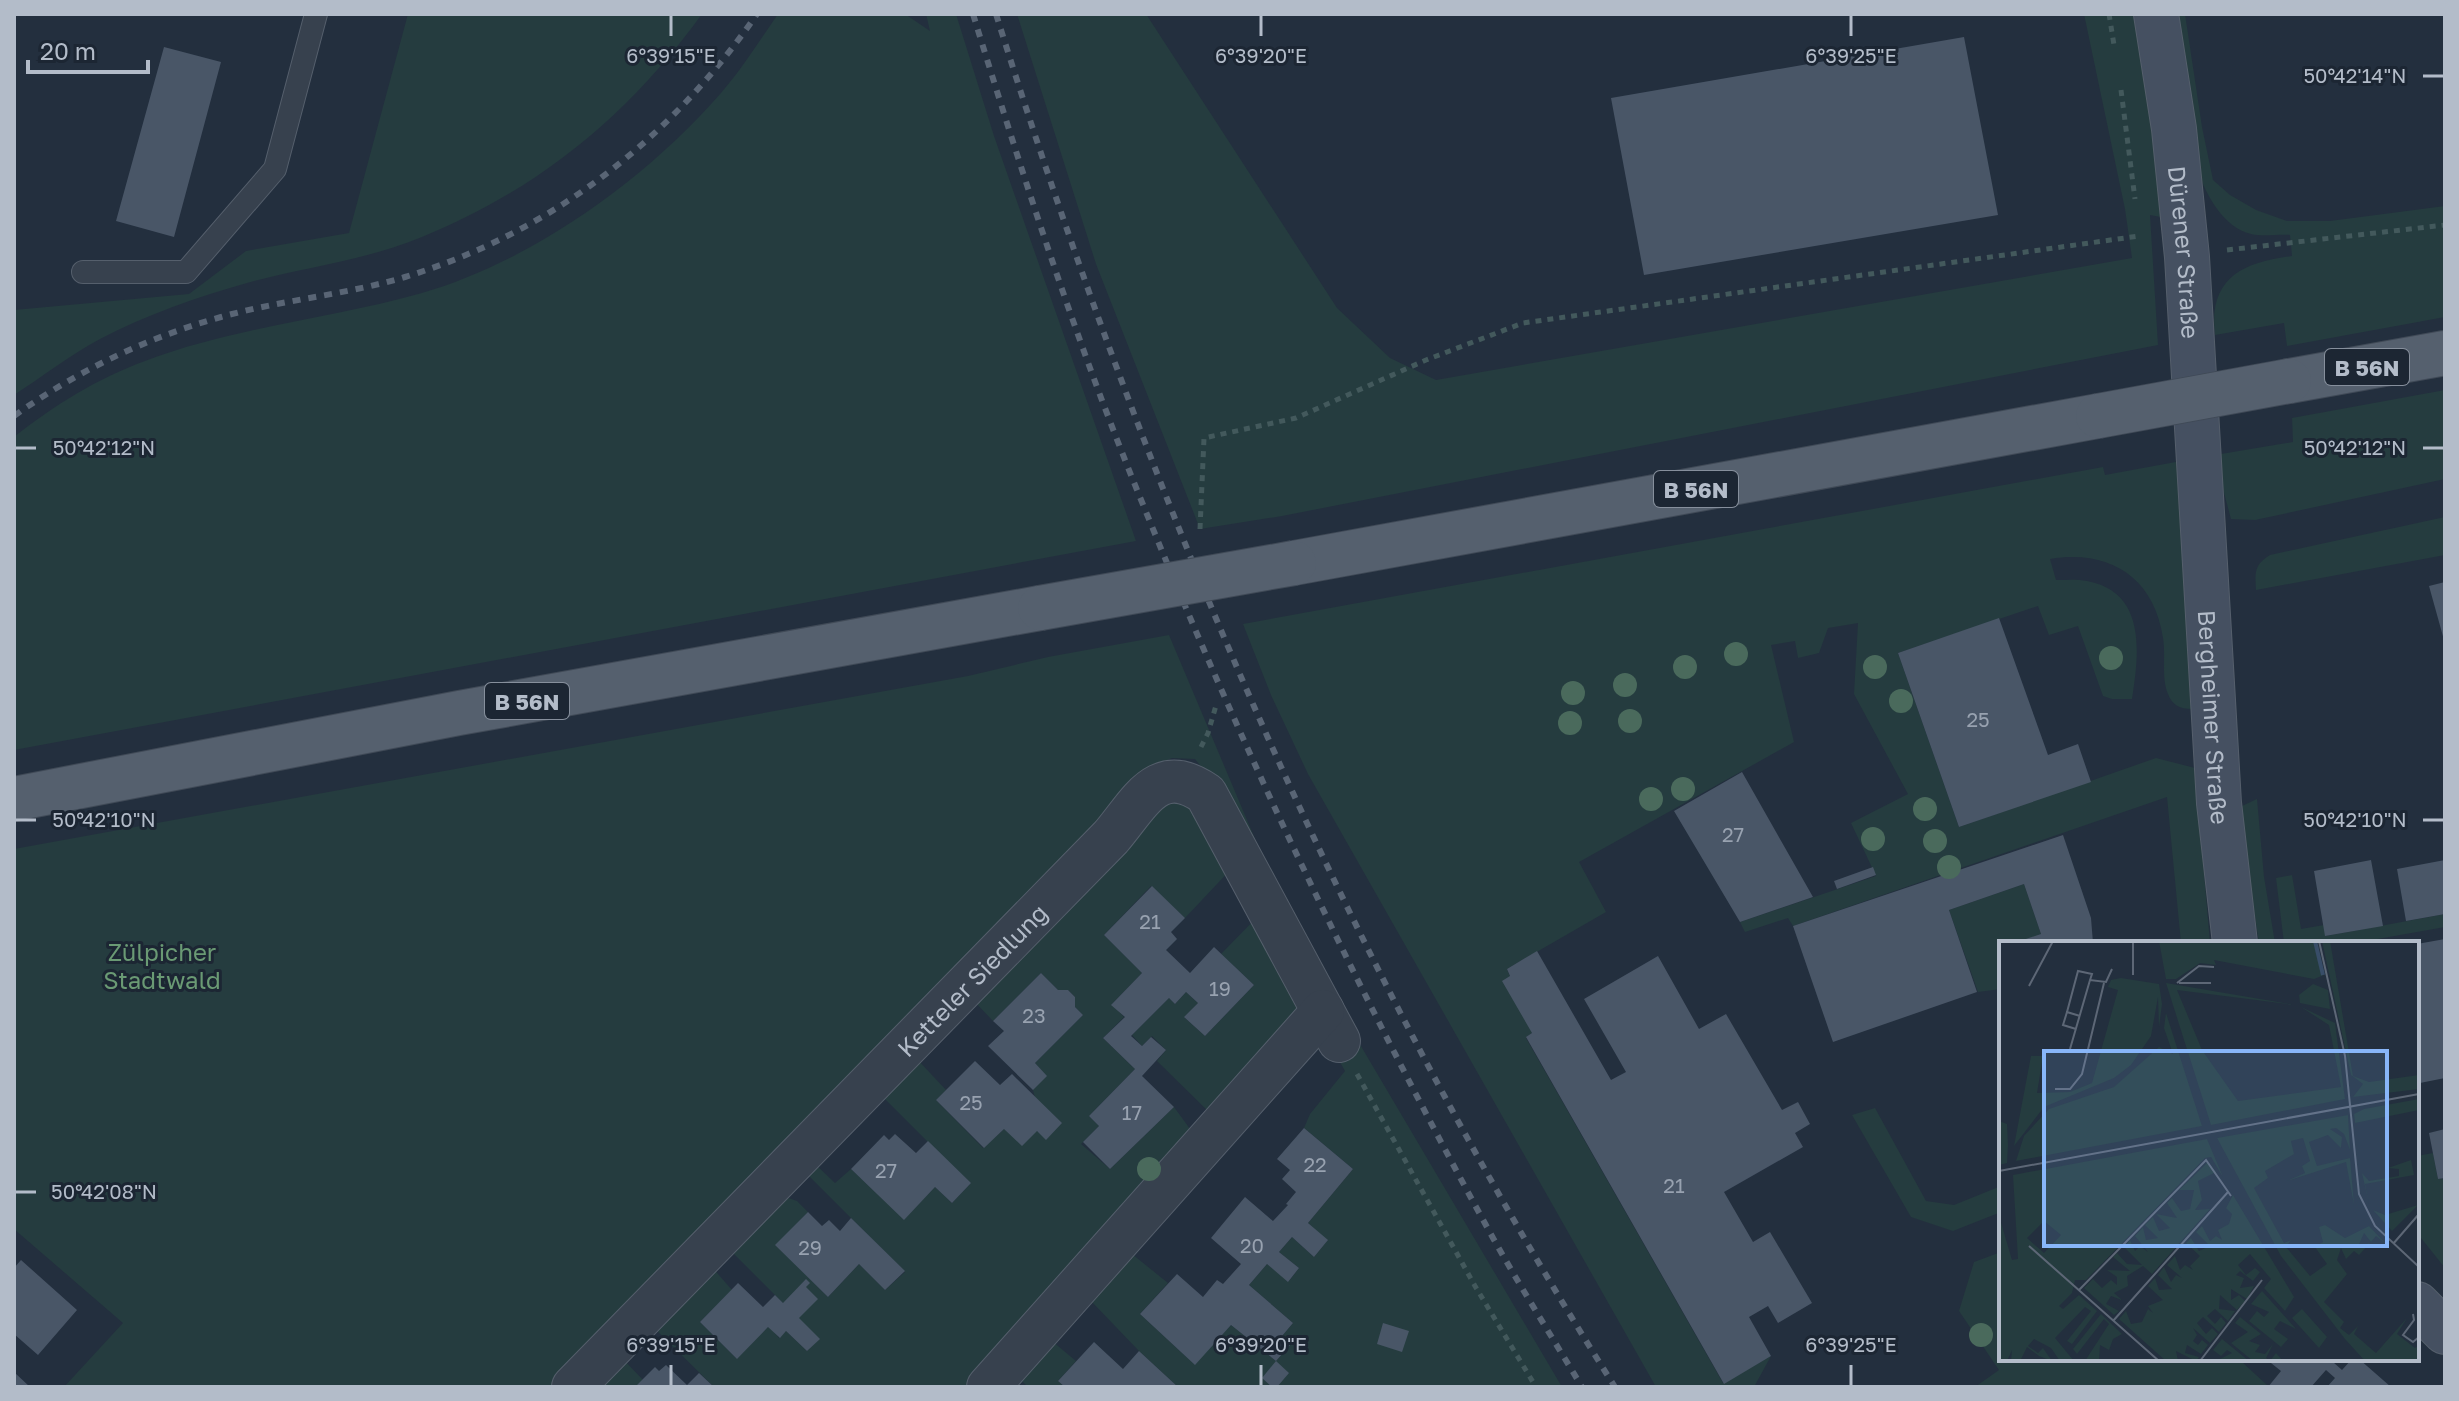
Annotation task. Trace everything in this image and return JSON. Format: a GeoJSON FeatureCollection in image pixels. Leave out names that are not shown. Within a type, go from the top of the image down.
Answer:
{"type":"FeatureCollection","features":[{"type":"Feature","properties":{"kind":"main road","name":"B 56N"},"geometry":{"type":"LineString","coordinates":[[14,799],[459,713],[2445,353]]}},
{"type":"Feature","properties":{"kind":"street","name":"Dürener Straße"},"geometry":{"type":"LineString","coordinates":[[2156,14],[2172,115],[2186,253],[2201,491]]}},
{"type":"Feature","properties":{"kind":"street","name":"Bergheimer Straße"},"geometry":{"type":"LineString","coordinates":[[2201,491],[2219,803],[2235,941]]}},
{"type":"Feature","properties":{"kind":"street","name":"Ketteler Siedlung"},"geometry":{"type":"LineString","coordinates":[[573,1387],[1163,782],[1183,781],[1206,794],[1331,1026]]}},
{"type":"Feature","properties":{"kind":"street"},"geometry":{"type":"LineString","coordinates":[[988,1387],[1331,1026]]}},
{"type":"Feature","properties":{"kind":"street"},"geometry":{"type":"LineString","coordinates":[[2419,1306],[2445,1332]]}},
{"type":"Feature","properties":{"kind":"lane"},"geometry":{"type":"LineString","coordinates":[[83,272],[186,272],[275,169],[316,14]]}},
{"type":"Feature","properties":{"kind":"path"},"geometry":{"type":"LineString","coordinates":[[2109,14],[2117,59]]}},
{"type":"Feature","properties":{"kind":"path"},"geometry":{"type":"LineString","coordinates":[[2121,89],[2136,207]]}},
{"type":"Feature","properties":{"kind":"path"},"geometry":{"type":"LineString","coordinates":[[1200,529],[1204,438],[1296,418],[1426,360],[1523,323],[2139,236],[2138,221]]}},
{"type":"Feature","properties":{"kind":"path"},"geometry":{"type":"LineString","coordinates":[[2186,253],[2298,244],[2445,225]]}},
{"type":"Feature","properties":{"kind":"path"},"geometry":{"type":"LineString","coordinates":[[1195,759],[1208,733],[1217,702]]}},
{"type":"Feature","properties":{"kind":"path"},"geometry":{"type":"LineString","coordinates":[[1331,1026],[1475,1286],[1536,1387]]}},
{"type":"Feature","properties":{"kind":"green space"},"geometry":{"type":"Polygon","coordinates":[[[408,14],[702,14],[674,51],[612,117],[578,146],[505,196],[465,218],[401,245],[247,283],[154,314],[89,345],[14,395],[14,310],[189,294],[246,251],[349,233],[408,14]]]}},
{"type":"Feature","properties":{"kind":"green space"},"geometry":{"type":"Polygon","coordinates":[[[778,14],[905,14],[930,31],[926,14],[956,14],[994,136],[1136,541],[14,750],[14,437],[76,394],[145,361],[247,331],[422,293],[505,260],[546,238],[623,186],[691,125],[729,84],[778,14]]]}},
{"type":"Feature","properties":{"kind":"green space"},"geometry":{"type":"Polygon","coordinates":[[[1017,14],[1146,14],[1337,308],[1390,358],[1436,380],[2132,258],[2125,209],[2084,14],[2137,14],[2166,218],[2150,215],[2158,345],[1282,516],[1200,529],[1096,264],[1017,14]]]}},
{"type":"Feature","properties":{"kind":"green space"},"geometry":{"type":"Polygon","coordinates":[[[2175,14],[2185,14],[2213,180],[2230,195],[2256,210],[2287,221],[2330,221],[2445,206],[2445,317],[2287,346],[2284,323],[2215,335],[2214,316],[2223,287],[2244,269],[2292,256],[2290,235],[2256,235],[2241,231],[2224,218],[2206,190],[2198,171],[2175,14]]]}},
{"type":"Feature","properties":{"kind":"green space"},"geometry":{"type":"Polygon","coordinates":[[[2445,390],[2445,479],[2255,520],[2231,519],[2223,489],[2221,454],[2293,442],[2292,418],[2445,390]]]}},
{"type":"Feature","properties":{"kind":"green space"},"geometry":{"type":"Polygon","coordinates":[[[2181,461],[2192,709],[2177,706],[2168,694],[2163,638],[2150,599],[2125,572],[2091,559],[2050,559],[2056,580],[2083,580],[2106,587],[2120,598],[2129,611],[2137,645],[2132,699],[2103,696],[2078,626],[2049,635],[2038,606],[1898,653],[1959,827],[2156,758],[2195,768],[2210,941],[2181,941],[2167,797],[1793,926],[1788,918],[1745,932],[1740,922],[1876,876],[1851,823],[1908,794],[1854,694],[1858,623],[1828,628],[1819,653],[1798,658],[1795,641],[1771,645],[1794,742],[1579,862],[1606,912],[1507,969],[1532,1033],[1526,1038],[1723,1383],[1771,1356],[1754,1387],[1656,1387],[1308,774],[1271,695],[1243,624],[2103,467],[2105,475],[2181,461]]]}},
{"type":"Feature","properties":{"kind":"green space"},"geometry":{"type":"Polygon","coordinates":[[[2445,517],[2445,555],[2256,590],[2257,570],[2270,555],[2445,517]]]}},
{"type":"Feature","properties":{"kind":"green space","name":"Zülpicher Stadtwald"},"geometry":{"type":"Polygon","coordinates":[[[1169,635],[1282,903],[1210,778],[1195,759],[1172,758],[1154,766],[559,1387],[64,1387],[123,1323],[14,1229],[14,849],[968,676],[1048,657],[1169,635]]]}},
{"type":"Feature","properties":{"kind":"green space"},"geometry":{"type":"Polygon","coordinates":[[[1173,794],[1196,796],[1234,866],[1185,918],[1151,886],[1104,935],[1142,973],[1112,1004],[1124,1017],[1103,1038],[1135,1069],[1089,1116],[1099,1126],[1081,1144],[1110,1169],[1174,1107],[1193,1133],[965,1387],[714,1387],[652,1326],[711,1266],[732,1290],[700,1322],[736,1358],[769,1326],[779,1338],[786,1331],[807,1351],[819,1339],[728,1248],[780,1195],[797,1201],[808,1212],[776,1245],[828,1297],[859,1264],[885,1290],[905,1272],[804,1171],[813,1162],[835,1183],[851,1169],[904,1219],[935,1187],[952,1203],[970,1184],[880,1094],[916,1058],[946,1090],[936,1100],[983,1148],[1004,1129],[1037,1131],[1046,1139],[1033,1090],[1046,1076],[1035,1063],[1083,1015],[1075,1007],[1075,997],[1068,990],[1058,990],[1041,973],[993,1021],[972,999],[1173,794]]]}},
{"type":"Feature","properties":{"kind":"green space"},"geometry":{"type":"Polygon","coordinates":[[[2257,799],[2264,877],[2275,941],[2259,941],[2242,806],[2257,799]]]}},
{"type":"Feature","properties":{"kind":"green space"},"geometry":{"type":"Polygon","coordinates":[[[2292,875],[2301,929],[2324,925],[2326,936],[2445,914],[2445,927],[2366,941],[2284,941],[2276,878],[2292,875]]]}},
{"type":"Feature","properties":{"kind":"green space"},"geometry":{"type":"Polygon","coordinates":[[[2024,884],[2041,934],[2024,941],[1999,941],[1999,989],[1978,992],[1949,910],[2024,884]]]}},
{"type":"Feature","properties":{"kind":"green space"},"geometry":{"type":"Polygon","coordinates":[[[1260,914],[1307,1003],[1211,1114],[1157,1061],[1166,1050],[1152,1036],[1142,1046],[1132,1035],[1169,998],[1175,1004],[1186,992],[1198,1003],[1185,1018],[1205,1036],[1254,985],[1221,954],[1260,914]]]}},
{"type":"Feature","properties":{"kind":"green space"},"geometry":{"type":"Polygon","coordinates":[[[1355,1036],[1562,1387],[1178,1387],[1092,1302],[1132,1254],[1168,1283],[1140,1314],[1194,1364],[1231,1325],[1276,1361],[1291,1344],[1282,1336],[1293,1323],[1249,1285],[1267,1264],[1289,1281],[1299,1268],[1279,1252],[1292,1237],[1314,1257],[1327,1241],[1308,1223],[1353,1169],[1304,1128],[1310,1114],[1345,1071],[1332,1048],[1355,1036]]]}},
{"type":"Feature","properties":{"kind":"green space"},"geometry":{"type":"Polygon","coordinates":[[[1875,1108],[1926,1201],[1954,1205],[1999,1187],[1999,1213],[1953,1231],[1911,1217],[1852,1115],[1875,1108]]]}},
{"type":"Feature","properties":{"kind":"green space"},"geometry":{"type":"Polygon","coordinates":[[[2433,1153],[2438,1179],[2445,1178],[2445,1268],[2419,1236],[2419,1156],[2433,1153]]]}},
{"type":"Feature","properties":{"kind":"green space"},"geometry":{"type":"Polygon","coordinates":[[[1999,1253],[1999,1361],[2243,1361],[2268,1386],[1975,1387],[1999,1370],[1959,1311],[1974,1262],[1999,1253]]]}},
{"type":"Feature","properties":{"kind":"green space"},"geometry":{"type":"Polygon","coordinates":[[[1052,1341],[1076,1361],[1058,1381],[1065,1387],[1028,1387],[1021,1380],[1052,1341]]]}},
{"type":"Feature","properties":{"kind":"green space"},"geometry":{"type":"Polygon","coordinates":[[[621,1357],[643,1380],[635,1387],[592,1387],[621,1357]]]}},
{"type":"Feature","properties":{"kind":"building"},"geometry":{"type":"Polygon","coordinates":[[[1964,37],[1998,215],[1644,275],[1611,98],[1964,37]]]}},
{"type":"Feature","properties":{"kind":"building"},"geometry":{"type":"Polygon","coordinates":[[[164,47],[221,62],[174,237],[116,221],[164,47]]]}},
{"type":"Feature","properties":{"kind":"building"},"geometry":{"type":"Polygon","coordinates":[[[2445,582],[2445,640],[2444,640],[2429,586],[2445,582]]]}},
{"type":"Feature","properties":{"kind":"building"},"geometry":{"type":"Polygon","coordinates":[[[1999,618],[2048,755],[2078,744],[2091,782],[1959,827],[1898,653],[1999,618]]]}},
{"type":"Feature","properties":{"kind":"building"},"geometry":{"type":"Polygon","coordinates":[[[1742,772],[1813,897],[1740,922],[1674,811],[1742,772]]]}},
{"type":"Feature","properties":{"kind":"building"},"geometry":{"type":"Polygon","coordinates":[[[2063,835],[2091,918],[2093,941],[2020,941],[2041,934],[2024,884],[1949,910],[1977,992],[1833,1042],[1793,926],[2063,835]]]}},
{"type":"Feature","properties":{"kind":"building"},"geometry":{"type":"Polygon","coordinates":[[[2371,860],[2383,926],[2325,936],[2314,871],[2371,860]]]}},
{"type":"Feature","properties":{"kind":"building"},"geometry":{"type":"Polygon","coordinates":[[[2445,860],[2445,914],[2406,921],[2397,869],[2445,860]]]}},
{"type":"Feature","properties":{"kind":"building"},"geometry":{"type":"Polygon","coordinates":[[[1873,867],[1876,875],[1837,889],[1834,881],[1873,867]]]}},
{"type":"Feature","properties":{"kind":"building"},"geometry":{"type":"Polygon","coordinates":[[[1152,886],[1185,918],[1171,932],[1177,939],[1166,950],[1190,973],[1214,947],[1254,985],[1205,1036],[1184,1017],[1198,1003],[1186,992],[1175,1004],[1169,998],[1131,1036],[1142,1046],[1151,1037],[1166,1050],[1142,1076],[1174,1107],[1110,1169],[1083,1142],[1099,1126],[1089,1116],[1135,1069],[1103,1038],[1125,1017],[1111,1005],[1142,973],[1104,935],[1152,886]]]}},
{"type":"Feature","properties":{"kind":"building"},"geometry":{"type":"Polygon","coordinates":[[[2445,939],[2445,1078],[2420,1083],[2419,1077],[2419,944],[2445,939]]]}},
{"type":"Feature","properties":{"kind":"building"},"geometry":{"type":"Polygon","coordinates":[[[1537,951],[1611,1080],[1626,1072],[1584,999],[1658,956],[1699,1029],[1726,1014],[1782,1110],[1798,1102],[1810,1124],[1795,1133],[1803,1147],[1724,1192],[1753,1242],[1770,1232],[1812,1303],[1778,1323],[1768,1306],[1749,1317],[1771,1356],[1724,1384],[1526,1037],[1532,1033],[1502,981],[1510,976],[1507,969],[1537,951]]]}},
{"type":"Feature","properties":{"kind":"building"},"geometry":{"type":"Polygon","coordinates":[[[1041,973],[1058,990],[1068,990],[1075,997],[1075,1007],[1083,1015],[1035,1063],[1047,1076],[1033,1090],[988,1046],[1004,1031],[993,1021],[1041,973]]]}},
{"type":"Feature","properties":{"kind":"building"},"geometry":{"type":"Polygon","coordinates":[[[975,1061],[1000,1085],[1012,1074],[1062,1123],[1046,1140],[1037,1131],[1022,1146],[1004,1129],[984,1148],[936,1100],[975,1061]]]}},
{"type":"Feature","properties":{"kind":"building"},"geometry":{"type":"Polygon","coordinates":[[[1304,1128],[1353,1169],[1308,1223],[1328,1240],[1314,1257],[1292,1237],[1279,1252],[1299,1268],[1288,1282],[1267,1264],[1249,1285],[1293,1323],[1282,1336],[1291,1344],[1276,1361],[1231,1325],[1195,1365],[1140,1314],[1177,1274],[1203,1297],[1217,1280],[1223,1284],[1241,1264],[1211,1238],[1245,1197],[1273,1221],[1288,1205],[1296,1192],[1282,1179],[1290,1170],[1277,1159],[1304,1128]]]}},
{"type":"Feature","properties":{"kind":"building"},"geometry":{"type":"Polygon","coordinates":[[[2445,1129],[2445,1178],[2438,1179],[2429,1133],[2445,1129]]]}},
{"type":"Feature","properties":{"kind":"building"},"geometry":{"type":"Polygon","coordinates":[[[895,1134],[916,1153],[928,1141],[971,1183],[952,1203],[935,1187],[904,1220],[851,1169],[884,1135],[889,1140],[895,1134]]]}},
{"type":"Feature","properties":{"kind":"building"},"geometry":{"type":"Polygon","coordinates":[[[808,1212],[822,1226],[829,1220],[840,1231],[851,1218],[905,1271],[885,1290],[859,1264],[828,1297],[775,1245],[808,1212]]]}},
{"type":"Feature","properties":{"kind":"building"},"geometry":{"type":"Polygon","coordinates":[[[21,1260],[77,1310],[38,1355],[14,1334],[14,1268],[21,1260]]]}},
{"type":"Feature","properties":{"kind":"building"},"geometry":{"type":"Polygon","coordinates":[[[806,1279],[810,1283],[806,1287],[818,1299],[799,1318],[820,1339],[807,1351],[786,1331],[780,1338],[768,1327],[737,1359],[700,1322],[738,1283],[763,1307],[775,1295],[783,1303],[806,1279]]]}},
{"type":"Feature","properties":{"kind":"building"},"geometry":{"type":"Polygon","coordinates":[[[1383,1323],[1409,1331],[1402,1352],[1377,1344],[1383,1323]]]}},
{"type":"Feature","properties":{"kind":"building"},"geometry":{"type":"Polygon","coordinates":[[[1094,1342],[1123,1369],[1139,1351],[1178,1387],[1065,1387],[1058,1381],[1094,1342]]]}},
{"type":"Feature","properties":{"kind":"building"},"geometry":{"type":"Polygon","coordinates":[[[1276,1361],[1289,1373],[1277,1387],[1272,1387],[1262,1378],[1276,1361]]]}},
{"type":"Feature","properties":{"kind":"building"},"geometry":{"type":"Polygon","coordinates":[[[2268,1361],[2334,1361],[2342,1370],[2350,1361],[2361,1361],[2391,1387],[2327,1387],[2335,1378],[2326,1370],[2311,1387],[2268,1387],[2281,1371],[2268,1361]]]}},
{"type":"Feature","properties":{"kind":"building"},"geometry":{"type":"Polygon","coordinates":[[[666,1365],[687,1385],[699,1373],[714,1387],[635,1387],[655,1367],[659,1371],[666,1365]]]}},
{"type":"Feature","properties":{"kind":"building"},"geometry":{"type":"Polygon","coordinates":[[[14,1372],[30,1387],[14,1387],[14,1372]]]}},
{"type":"Feature","properties":{"kind":"railway"},"geometry":{"type":"LineString","coordinates":[[14,416],[87,370],[193,325],[405,277],[459,258],[510,235],[604,176],[646,141],[723,60],[757,14]]}},
{"type":"Feature","properties":{"kind":"railway"},"geometry":{"type":"LineString","coordinates":[[973,14],[1074,324],[1144,507],[1223,693],[1308,877],[1398,1059],[1493,1238],[1582,1387]]}},
{"type":"Feature","properties":{"kind":"railway"},"geometry":{"type":"LineString","coordinates":[[996,14],[1118,371],[1260,721],[1340,892],[1425,1061],[1517,1226],[1615,1387]]}}]}
